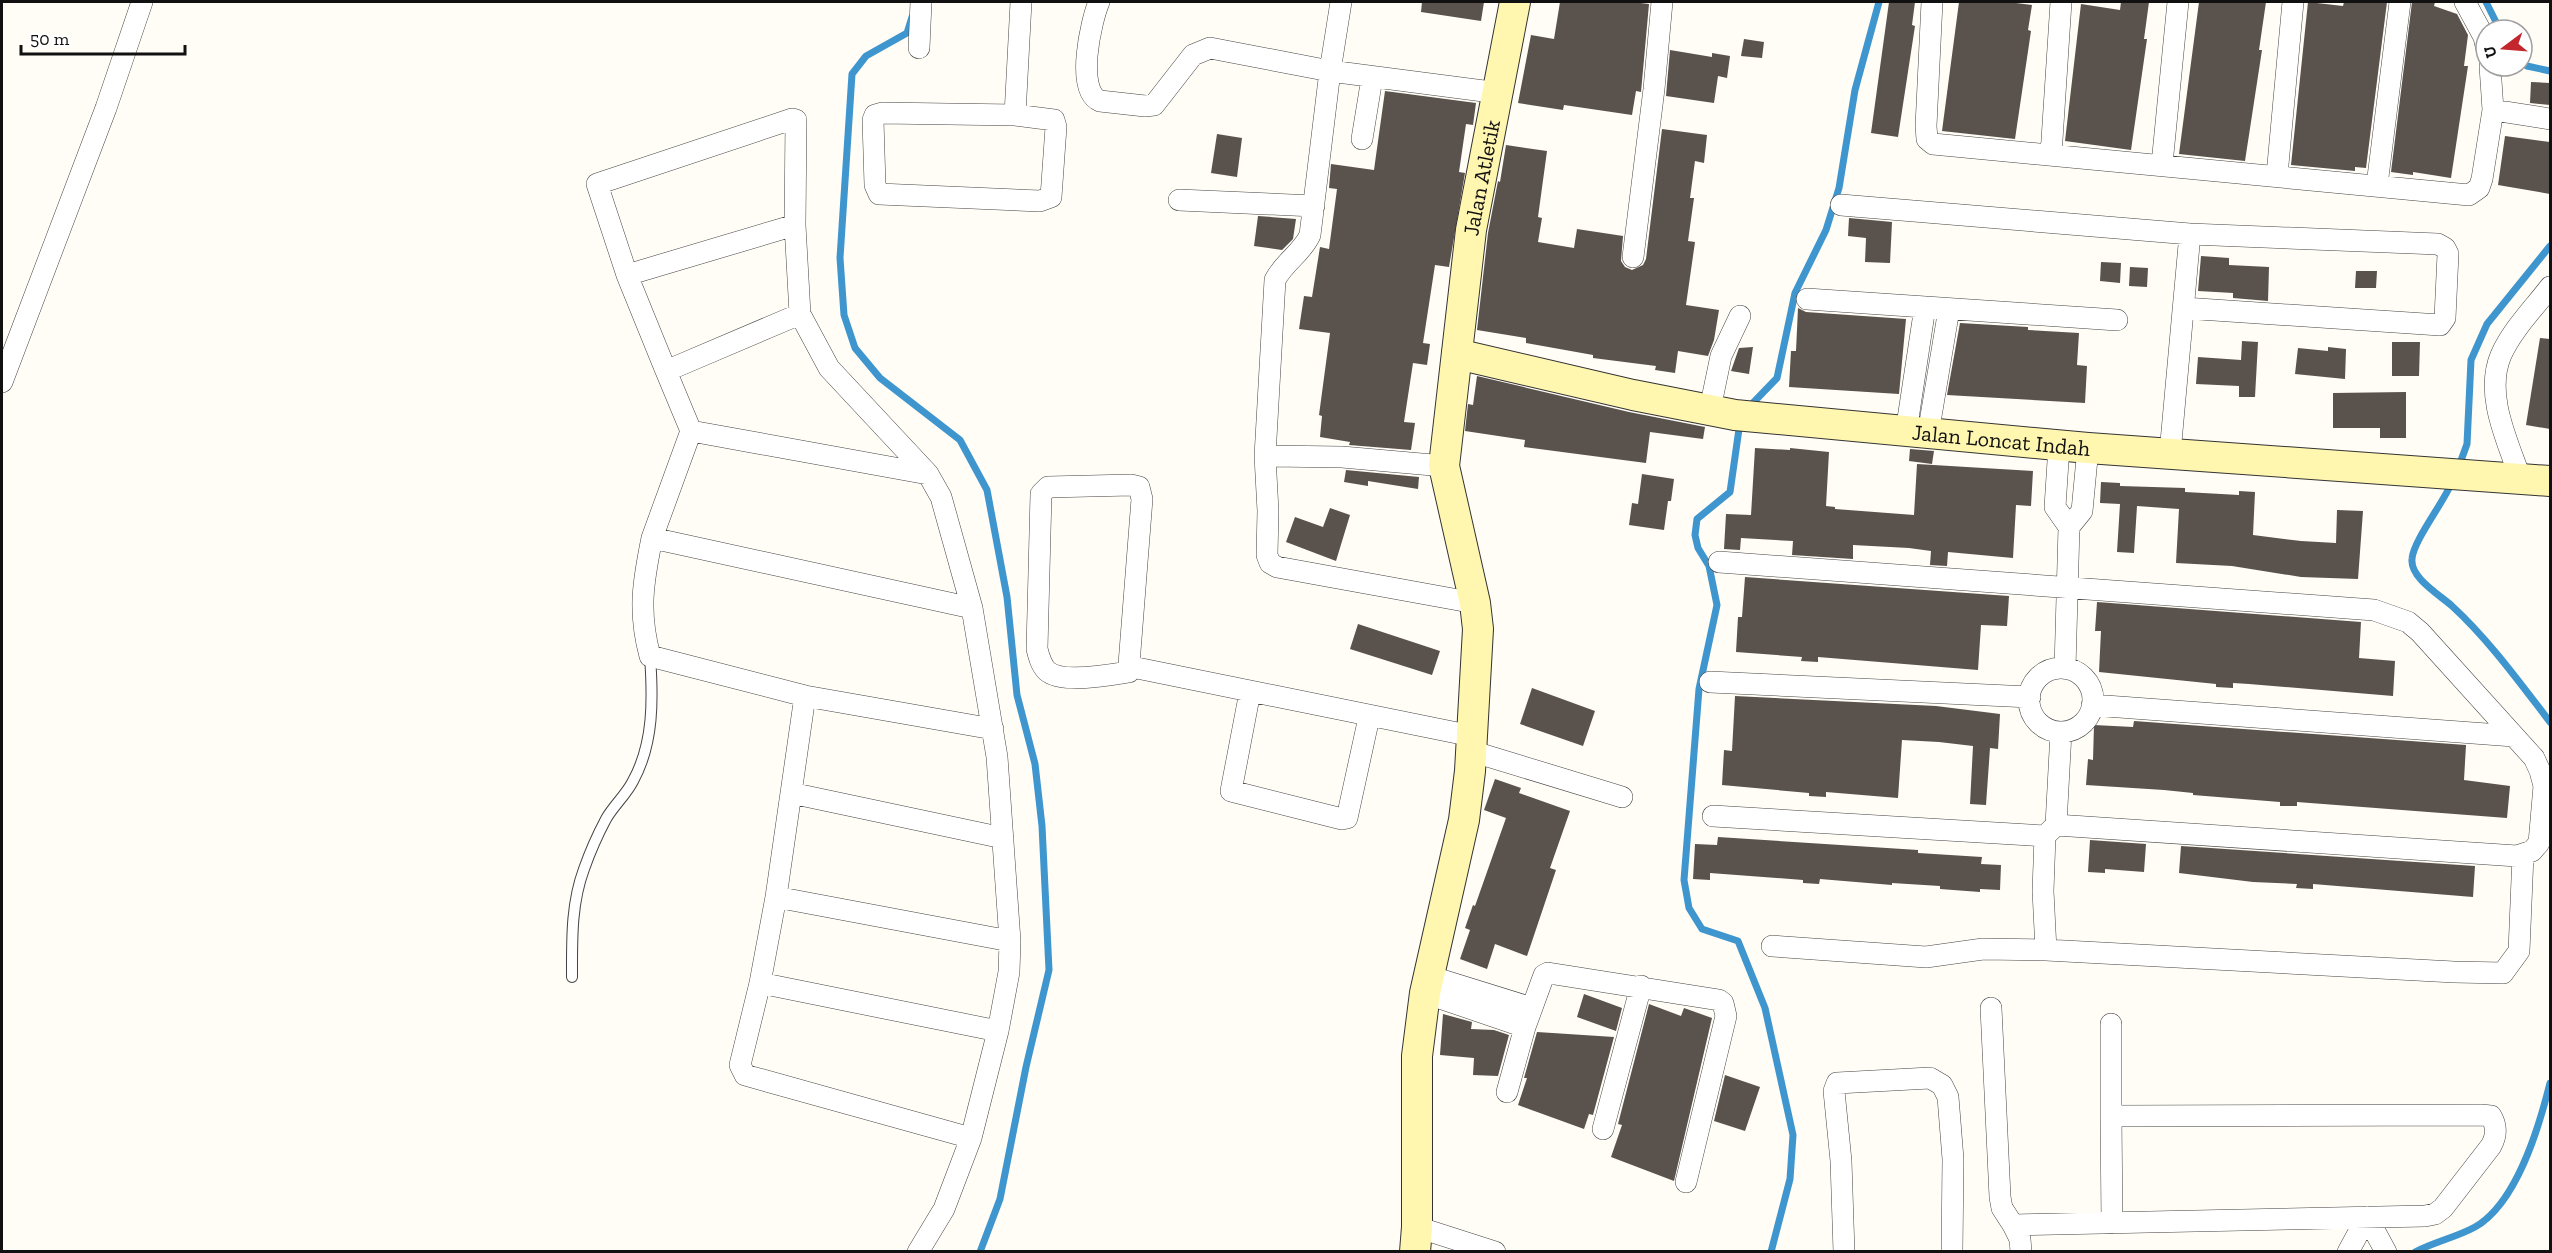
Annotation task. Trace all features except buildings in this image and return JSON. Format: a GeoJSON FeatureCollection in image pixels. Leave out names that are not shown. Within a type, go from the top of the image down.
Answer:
{"type":"FeatureCollection","features":[{"type":"Feature","properties":{"kind":"street"},"geometry":{"type":"LineString","coordinates":[[2,382],[106,108],[142,2]]}},
{"type":"Feature","properties":{"kind":"street"},"geometry":{"type":"LineString","coordinates":[[919,48],[921,2]]}},
{"type":"Feature","properties":{"kind":"street"},"geometry":{"type":"LineString","coordinates":[[1016,115],[1021,2]]}},
{"type":"Feature","properties":{"kind":"street"},"geometry":{"type":"LineString","coordinates":[[1099,2],[1088,37],[1087,56],[1091,93],[1096,100],[1155,105],[1193,55],[1210,48],[1372,78],[1499,93]]}},
{"type":"Feature","properties":{"kind":"street"},"geometry":{"type":"LineString","coordinates":[[1341,2],[1330,71],[1314,206],[1306,243],[1275,280],[1265,456],[1268,511],[1267,555],[1270,563],[1277,567],[1475,603]]}},
{"type":"Feature","properties":{"kind":"street","name":"Jalan Atletik"},"geometry":{"type":"LineString","coordinates":[[1417,1239],[1417,1056],[1427,985],[1464,820],[1478,629],[1475,603],[1444,466],[1471,230],[1515,2]]}},
{"type":"Feature","properties":{"kind":"street"},"geometry":{"type":"LineString","coordinates":[[1633,257],[1662,2]]}},
{"type":"Feature","properties":{"kind":"street"},"geometry":{"type":"LineString","coordinates":[[1932,2],[1927,139],[1933,144],[2469,195],[2475,191],[2482,179],[2493,110],[2491,78]]}},
{"type":"Feature","properties":{"kind":"street"},"geometry":{"type":"LineString","coordinates":[[2051,155],[2061,2]]}},
{"type":"Feature","properties":{"kind":"street"},"geometry":{"type":"LineString","coordinates":[[2162,164],[2178,2]]}},
{"type":"Feature","properties":{"kind":"street"},"geometry":{"type":"LineString","coordinates":[[2277,175],[2293,2]]}},
{"type":"Feature","properties":{"kind":"street"},"geometry":{"type":"LineString","coordinates":[[2377,185],[2400,2]]}},
{"type":"Feature","properties":{"kind":"street"},"geometry":{"type":"LineString","coordinates":[[2464,2],[2474,19]]}},
{"type":"Feature","properties":{"kind":"street"},"geometry":{"type":"LineString","coordinates":[[1362,139],[1372,78]]}},
{"type":"Feature","properties":{"kind":"street"},"geometry":{"type":"LineString","coordinates":[[2493,110],[2550,119]]}},
{"type":"Feature","properties":{"kind":"street"},"geometry":{"type":"LineString","coordinates":[[882,113],[1016,115],[1051,119],[1056,122],[1052,194],[1048,199],[1040,201],[882,195],[877,192],[873,120],[875,115],[882,113]]}},
{"type":"Feature","properties":{"kind":"street"},"geometry":{"type":"LineString","coordinates":[[918,1251],[944,1209],[971,1138],[998,1031],[1009,972],[1011,941],[993,729],[972,608],[941,497],[928,474],[829,368],[800,314],[795,225],[796,120],[792,119],[597,184],[627,275],[691,431],[652,538],[641,602],[642,622],[650,656],[805,696],[993,729]]}},
{"type":"Feature","properties":{"kind":"street"},"geometry":{"type":"LineString","coordinates":[[1179,200],[1314,206]]}},
{"type":"Feature","properties":{"kind":"street"},"geometry":{"type":"LineString","coordinates":[[1841,205],[2190,234],[2438,244],[2445,248],[2448,254],[2445,318],[2440,326],[2184,308]]}},
{"type":"Feature","properties":{"kind":"street"},"geometry":{"type":"LineString","coordinates":[[627,275],[795,225]]}},
{"type":"Feature","properties":{"kind":"street"},"geometry":{"type":"LineString","coordinates":[[2170,453],[2190,234]]}},
{"type":"Feature","properties":{"kind":"street"},"geometry":{"type":"LineString","coordinates":[[2511,479],[2495,402],[2500,356],[2514,333],[2550,287]]}},
{"type":"Feature","properties":{"kind":"street"},"geometry":{"type":"LineString","coordinates":[[1808,299],[2117,320]]}},
{"type":"Feature","properties":{"kind":"street"},"geometry":{"type":"LineString","coordinates":[[1917,433],[1925,306]]}},
{"type":"Feature","properties":{"kind":"street"},"geometry":{"type":"LineString","coordinates":[[1917,433],[1949,309]]}},
{"type":"Feature","properties":{"kind":"street"},"geometry":{"type":"LineString","coordinates":[[666,371],[800,314]]}},
{"type":"Feature","properties":{"kind":"street"},"geometry":{"type":"LineString","coordinates":[[1732,413],[1722,356],[1740,316]]}},
{"type":"Feature","properties":{"kind":"street","name":"Jalan Loncat Indah"},"geometry":{"type":"LineString","coordinates":[[1457,354],[1622,392],[1732,413],[2059,446],[2550,481]]}},
{"type":"Feature","properties":{"kind":"street"},"geometry":{"type":"LineString","coordinates":[[691,431],[928,474]]}},
{"type":"Feature","properties":{"kind":"street"},"geometry":{"type":"LineString","coordinates":[[2059,446],[2055,507],[2069,527],[2065,668]]}},
{"type":"Feature","properties":{"kind":"street"},"geometry":{"type":"LineString","coordinates":[[2069,527],[2082,511],[2088,448]]}},
{"type":"Feature","properties":{"kind":"street"},"geometry":{"type":"LineString","coordinates":[[1265,456],[1342,457],[1444,466]]}},
{"type":"Feature","properties":{"kind":"street"},"geometry":{"type":"LineString","coordinates":[[1129,668],[1142,499],[1139,487],[1131,484],[1048,487],[1041,494],[1037,649],[1041,662],[1053,675],[1069,678],[1135,668],[1471,744],[1622,797]]}},
{"type":"Feature","properties":{"kind":"street"},"geometry":{"type":"LineString","coordinates":[[652,538],[972,608]]}},
{"type":"Feature","properties":{"kind":"street"},"geometry":{"type":"LineString","coordinates":[[1713,816],[2523,855],[2532,851],[2539,843],[2544,786],[2534,758],[2420,632],[2408,622],[2374,610],[1719,562]]}},
{"type":"Feature","properties":{"kind":"street"},"geometry":{"type":"LineString","coordinates":[[1129,668],[1249,697],[1471,744]]}},
{"type":"Feature","properties":{"kind":"street"},"geometry":{"type":"LineString","coordinates":[[2065,668],[2084,677],[2090,686],[2092,705],[2088,718],[2080,726],[2061,732],[2041,725],[2030,708],[2030,698],[2032,688],[2045,672],[2065,668]]}},
{"type":"Feature","properties":{"kind":"street"},"geometry":{"type":"LineString","coordinates":[[1710,682],[2030,698]]}},
{"type":"Feature","properties":{"kind":"street"},"geometry":{"type":"LineString","coordinates":[[805,696],[776,897],[760,983],[740,1065],[746,1075],[971,1138]]}},
{"type":"Feature","properties":{"kind":"street"},"geometry":{"type":"LineString","coordinates":[[1249,697],[1230,789],[1232,793],[1342,819],[1347,818],[1368,722]]}},
{"type":"Feature","properties":{"kind":"street"},"geometry":{"type":"LineString","coordinates":[[2092,705],[2514,736]]}},
{"type":"Feature","properties":{"kind":"street"},"geometry":{"type":"LineString","coordinates":[[2046,950],[2043,891],[2061,732]]}},
{"type":"Feature","properties":{"kind":"street"},"geometry":{"type":"LineString","coordinates":[[791,793],[1003,838]]}},
{"type":"Feature","properties":{"kind":"street"},"geometry":{"type":"LineString","coordinates":[[1772,946],[1926,957],[1983,949],[2046,950],[2503,974],[2519,951],[2523,855]]}},
{"type":"Feature","properties":{"kind":"street"},"geometry":{"type":"LineString","coordinates":[[776,897],[1011,941]]}},
{"type":"Feature","properties":{"kind":"street"},"geometry":{"type":"LineString","coordinates":[[1507,1092],[1528,1018],[1544,975],[1548,973],[1719,1000],[1723,1003],[1726,1016],[1686,1182]]}},
{"type":"Feature","properties":{"kind":"street"},"geometry":{"type":"LineString","coordinates":[[760,983],[998,1031]]}},
{"type":"Feature","properties":{"kind":"street"},"geometry":{"type":"LineString","coordinates":[[1427,985],[1528,1018]]}},
{"type":"Feature","properties":{"kind":"street"},"geometry":{"type":"LineString","coordinates":[[1603,1129],[1641,986]]}},
{"type":"Feature","properties":{"kind":"street"},"geometry":{"type":"LineString","coordinates":[[1991,1008],[2000,1197],[2002,1208],[2020,1239],[2021,1251]]}},
{"type":"Feature","properties":{"kind":"street"},"geometry":{"type":"LineString","coordinates":[[2111,1024],[2112,1223]]}},
{"type":"Feature","properties":{"kind":"street"},"geometry":{"type":"LineString","coordinates":[[1844,1251],[1841,1161],[1834,1091],[1837,1083],[1930,1078],[1942,1085],[1948,1097],[1953,1159],[1952,1251]]}},
{"type":"Feature","properties":{"kind":"street"},"geometry":{"type":"LineString","coordinates":[[2013,1225],[2425,1216],[2435,1214],[2443,1208],[2496,1137],[2495,1123],[2491,1116],[2111,1116]]}},
{"type":"Feature","properties":{"kind":"street"},"geometry":{"type":"LineString","coordinates":[[2367,1217],[2383,1247]]}},
{"type":"Feature","properties":{"kind":"street"},"geometry":{"type":"LineString","coordinates":[[2348,1251],[2367,1217]]}},
{"type":"Feature","properties":{"kind":"street"},"geometry":{"type":"LineString","coordinates":[[1417,1239],[1495,1251]]}},
{"type":"Feature","properties":{"kind":"lane"},"geometry":{"type":"LineString","coordinates":[[572,977],[574,901],[584,868],[607,818],[632,783],[647,737],[653,709],[650,656]]}},
{"type":"Feature","properties":{"kind":"waterway"},"geometry":{"type":"LineString","coordinates":[[1750,406],[1777,378],[1795,293],[1826,230],[1839,188],[1855,90],[1879,2]]}},
{"type":"Feature","properties":{"kind":"waterway"},"geometry":{"type":"LineString","coordinates":[[2486,2],[2494,18]]}},
{"type":"Feature","properties":{"kind":"waterway"},"geometry":{"type":"LineString","coordinates":[[912,17],[907,33],[866,56],[852,74],[840,258],[844,315],[855,348],[880,378],[960,440],[987,490],[1007,597],[1017,695],[1035,764],[1042,826],[1049,970],[1026,1067],[1000,1199],[980,1252]]}},
{"type":"Feature","properties":{"kind":"waterway"},"geometry":{"type":"LineString","coordinates":[[2534,68],[2550,71]]}},
{"type":"Feature","properties":{"kind":"waterway"},"geometry":{"type":"LineString","coordinates":[[2459,466],[2467,444],[2471,360],[2487,324],[2550,246]]}},
{"type":"Feature","properties":{"kind":"waterway"},"geometry":{"type":"LineString","coordinates":[[1742,422],[1730,492],[1697,519],[1695,535],[1698,548],[1709,566],[1717,605],[1699,689],[1684,880],[1689,908],[1702,929],[1738,941],[1765,1008],[1793,1135],[1790,1179],[1771,1252]]}},
{"type":"Feature","properties":{"kind":"waterway"},"geometry":{"type":"LineString","coordinates":[[2452,482],[2418,542],[2412,559],[2413,566],[2421,579],[2479,633],[2550,722]]}},
{"type":"Feature","properties":{"kind":"waterway"},"geometry":{"type":"LineString","coordinates":[[2415,1252],[2475,1227],[2490,1216],[2503,1201],[2533,1142],[2550,1083]]}}]}
